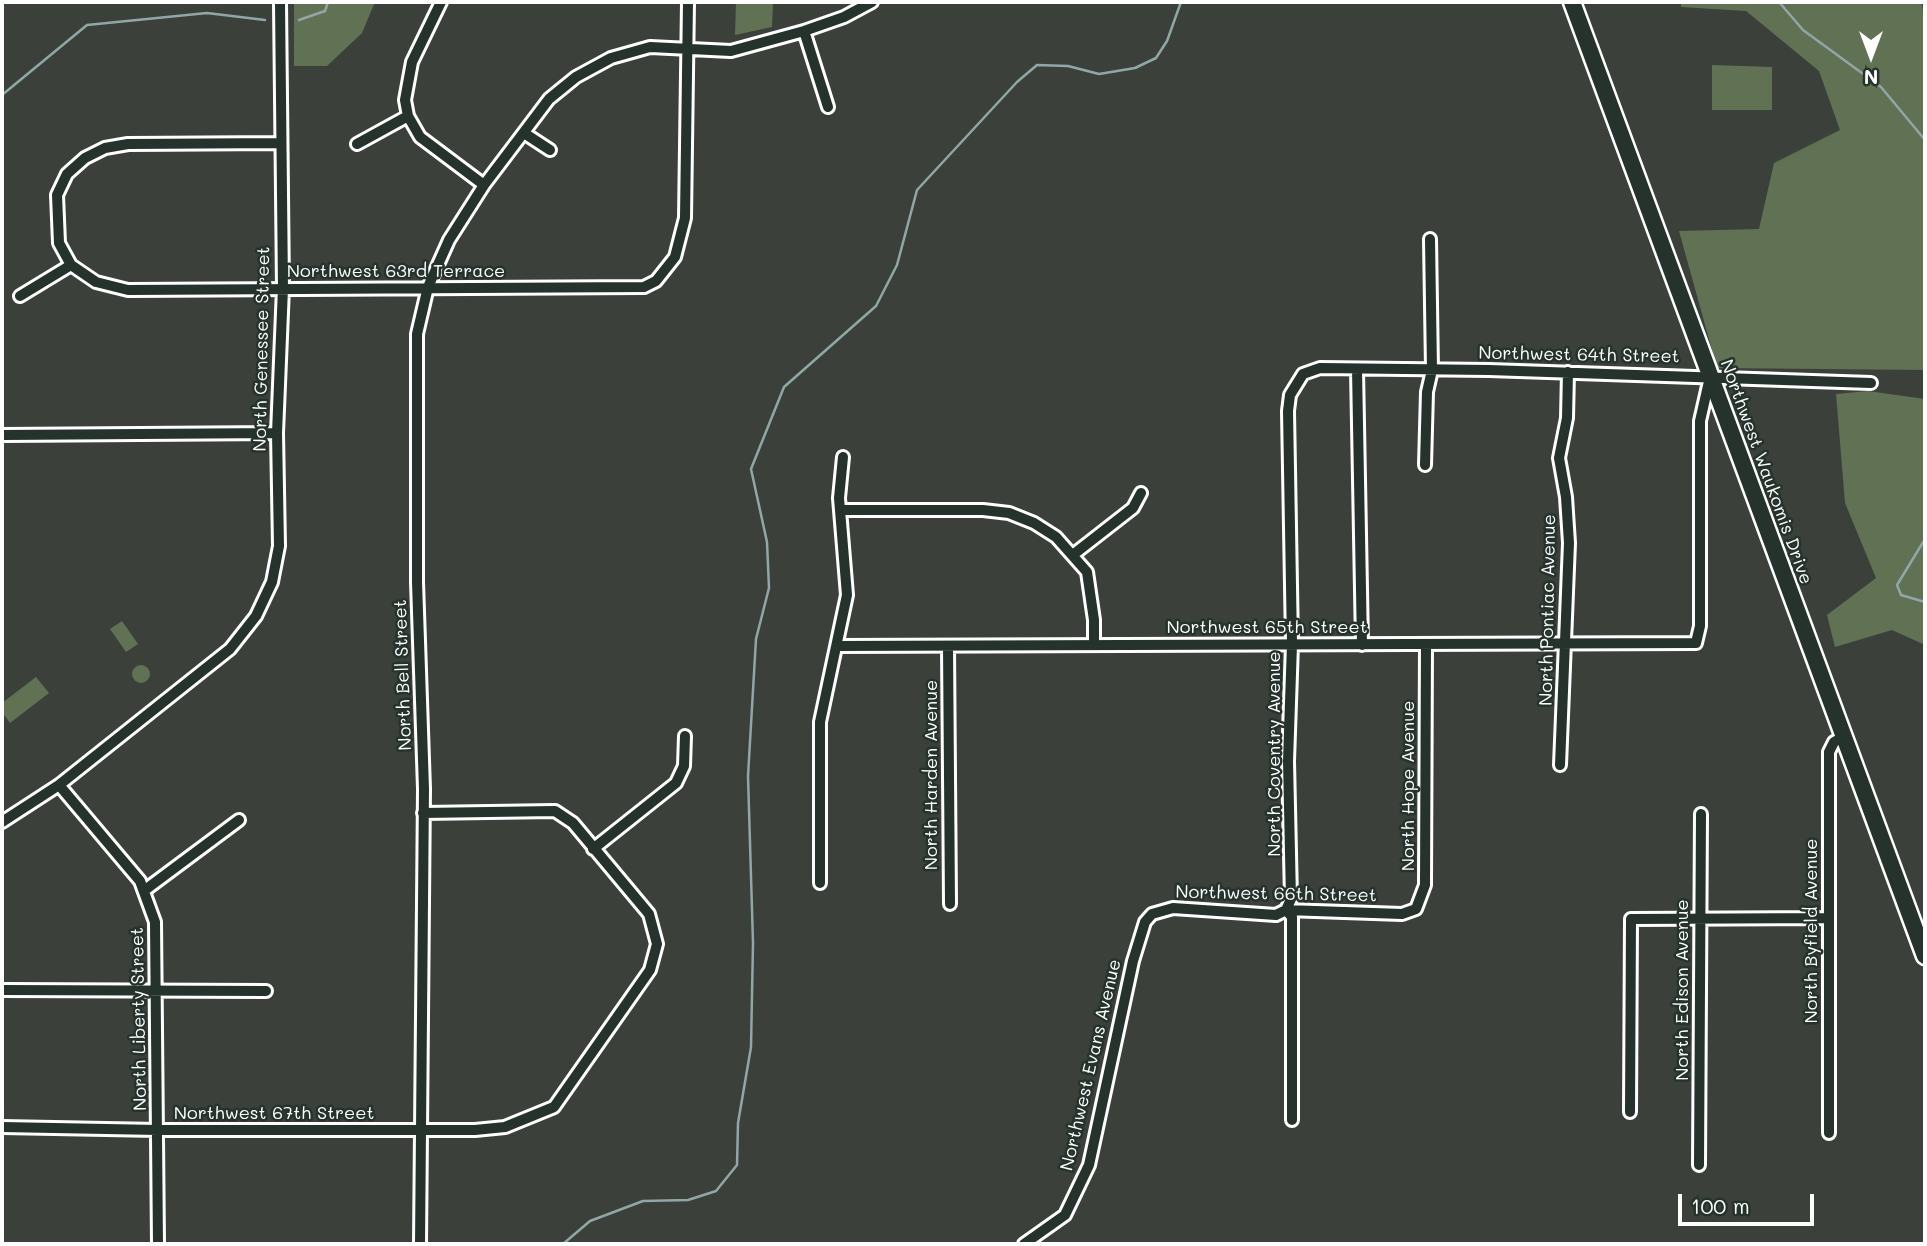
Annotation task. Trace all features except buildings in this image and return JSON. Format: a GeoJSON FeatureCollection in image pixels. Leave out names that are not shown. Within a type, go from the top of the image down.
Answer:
{"type":"FeatureCollection","features":[{"type":"Feature","properties":{"kind":"main road","name":"Northwest Waukomis Drive"},"geometry":{"type":"LineString","coordinates":[[1572,2],[1925,956]]}},
{"type":"Feature","properties":{"kind":"street","name":"North Genessee Street"},"geometry":{"type":"LineString","coordinates":[[2,822],[59,785],[204,670],[245,632],[272,582],[279,546],[277,433],[283,288],[280,2]]}},
{"type":"Feature","properties":{"kind":"street"},"geometry":{"type":"LineString","coordinates":[[441,2],[412,62],[405,100],[408,116],[420,137],[484,185]]}},
{"type":"Feature","properties":{"kind":"street","name":"Northwest 63rd Terrace"},"geometry":{"type":"LineString","coordinates":[[71,265],[96,282],[118,289],[644,287],[656,281],[674,257],[685,218],[688,2]]}},
{"type":"Feature","properties":{"kind":"street","name":"North Bell Street"},"geometry":{"type":"LineString","coordinates":[[420,1244],[423,813],[417,582],[417,334],[428,287],[449,240],[484,185],[549,99],[593,67],[650,47],[731,51],[804,31],[844,17],[872,2]]}},
{"type":"Feature","properties":{"kind":"street"},"geometry":{"type":"LineString","coordinates":[[804,31],[828,107]]}},
{"type":"Feature","properties":{"kind":"street"},"geometry":{"type":"LineString","coordinates":[[357,144],[408,116]]}},
{"type":"Feature","properties":{"kind":"street"},"geometry":{"type":"LineString","coordinates":[[524,133],[550,150]]}},
{"type":"Feature","properties":{"kind":"street"},"geometry":{"type":"LineString","coordinates":[[20,296],[71,265],[59,243],[57,195],[67,174],[85,158],[105,148],[128,144],[281,144]]}},
{"type":"Feature","properties":{"kind":"street"},"geometry":{"type":"LineString","coordinates":[[1425,465],[1427,392],[1432,370],[1430,239]]}},
{"type":"Feature","properties":{"kind":"street","name":"Northwest 64th Street"},"geometry":{"type":"LineString","coordinates":[[1294,387],[1303,373],[1320,368],[1568,372],[1871,383]]}},
{"type":"Feature","properties":{"kind":"street"},"geometry":{"type":"LineString","coordinates":[[1357,369],[1362,645]]}},
{"type":"Feature","properties":{"kind":"street","name":"North Pontiac Avenue"},"geometry":{"type":"LineString","coordinates":[[1560,765],[1569,543],[1566,497],[1559,458],[1567,418],[1568,372]]}},
{"type":"Feature","properties":{"kind":"street","name":"Northwest 65th Street"},"geometry":{"type":"LineString","coordinates":[[837,646],[1696,643],[1700,626],[1700,421],[1710,376]]}},
{"type":"Feature","properties":{"kind":"street","name":"North Coventry Avenue"},"geometry":{"type":"LineString","coordinates":[[1292,1119],[1292,918],[1286,910],[1291,899],[1288,761],[1292,644],[1288,411],[1294,387]]}},
{"type":"Feature","properties":{"kind":"street"},"geometry":{"type":"LineString","coordinates":[[2,435],[277,433]]}},
{"type":"Feature","properties":{"kind":"street"},"geometry":{"type":"LineString","coordinates":[[820,883],[820,722],[847,594],[840,510],[843,457]]}},
{"type":"Feature","properties":{"kind":"street"},"geometry":{"type":"LineString","coordinates":[[1074,554],[1133,509],[1141,492]]}},
{"type":"Feature","properties":{"kind":"street"},"geometry":{"type":"LineString","coordinates":[[840,510],[996,511],[1034,523],[1056,537],[1074,554],[1087,572],[1094,620],[1094,645]]}},
{"type":"Feature","properties":{"kind":"street","name":"North Hope Avenue"},"geometry":{"type":"LineString","coordinates":[[1402,914],[1416,909],[1425,885],[1426,645]]}},
{"type":"Feature","properties":{"kind":"street","name":"North Harden Avenue"},"geometry":{"type":"LineString","coordinates":[[948,646],[950,904]]}},
{"type":"Feature","properties":{"kind":"street"},"geometry":{"type":"LineString","coordinates":[[593,849],[676,783],[684,766],[685,736]]}},
{"type":"Feature","properties":{"kind":"street","name":"North Byfield Avenue"},"geometry":{"type":"LineString","coordinates":[[1829,1133],[1829,752],[1834,742],[1843,737]]}},
{"type":"Feature","properties":{"kind":"street","name":"North Liberty Street"},"geometry":{"type":"LineString","coordinates":[[59,785],[145,890],[155,922],[158,1244]]}},
{"type":"Feature","properties":{"kind":"street","name":"Northwest 67th Street"},"geometry":{"type":"LineString","coordinates":[[2,1127],[420,1130],[505,1127],[554,1107],[650,970],[657,944],[649,914],[573,823],[555,811],[423,813]]}},
{"type":"Feature","properties":{"kind":"street","name":"North Edison Avenue"},"geometry":{"type":"LineString","coordinates":[[1699,1165],[1699,917],[1702,814]]}},
{"type":"Feature","properties":{"kind":"street"},"geometry":{"type":"LineString","coordinates":[[145,890],[240,820]]}},
{"type":"Feature","properties":{"kind":"street","name":"Northwest 66th Street"},"geometry":{"type":"LineString","coordinates":[[1152,915],[1173,908],[1247,915],[1276,915],[1286,910],[1402,914]]}},
{"type":"Feature","properties":{"kind":"street","name":"Northwest Evans Avenue"},"geometry":{"type":"LineString","coordinates":[[1024,1244],[1065,1215],[1089,1166],[1133,961],[1145,922],[1152,915]]}},
{"type":"Feature","properties":{"kind":"street"},"geometry":{"type":"LineString","coordinates":[[1630,1112],[1631,919],[1829,918]]}},
{"type":"Feature","properties":{"kind":"street"},"geometry":{"type":"LineString","coordinates":[[2,990],[266,990]]}},
{"type":"Feature","properties":{"kind":"green space"},"geometry":{"type":"Polygon","coordinates":[[[294,2],[375,2],[362,33],[327,66],[294,66],[294,2]]]}},
{"type":"Feature","properties":{"kind":"green space"},"geometry":{"type":"Polygon","coordinates":[[[736,2],[773,2],[772,27],[735,35],[736,2]]]}},
{"type":"Feature","properties":{"kind":"green space"},"geometry":{"type":"Polygon","coordinates":[[[1681,2],[1921,2],[1925,18],[1925,370],[1717,368],[1679,231],[1759,229],[1774,163],[1840,130],[1819,71],[1746,11],[1681,7],[1681,2]]]}},
{"type":"Feature","properties":{"kind":"green space"},"geometry":{"type":"Polygon","coordinates":[[[1712,65],[1772,67],[1772,110],[1712,110],[1712,65]]]}},
{"type":"Feature","properties":{"kind":"green space"},"geometry":{"type":"Polygon","coordinates":[[[1868,391],[1925,399],[1925,645],[1892,630],[1835,647],[1827,615],[1876,578],[1845,503],[1836,394],[1868,391]]]}},
{"type":"Feature","properties":{"kind":"green space"},"geometry":{"type":"Polygon","coordinates":[[[122,621],[138,644],[126,652],[110,629],[122,621]]]}},
{"type":"Feature","properties":{"kind":"green space"},"geometry":{"type":"Polygon","coordinates":[[[141,665],[147,668],[150,674],[147,680],[141,683],[135,680],[132,674],[135,668],[141,665]]]}},
{"type":"Feature","properties":{"kind":"green space"},"geometry":{"type":"Polygon","coordinates":[[[36,677],[49,693],[10,723],[2,712],[2,703],[36,677]]]}},
{"type":"Feature","properties":{"kind":"waterway"},"geometry":{"type":"LineString","coordinates":[[299,20],[325,11],[328,2]]}},
{"type":"Feature","properties":{"kind":"waterway"},"geometry":{"type":"LineString","coordinates":[[563,1244],[590,1221],[643,1201],[688,1200],[716,1191],[737,1165],[738,1123],[751,1047],[753,943],[748,776],[756,639],[769,588],[767,542],[751,469],[784,387],[876,306],[897,265],[917,190],[1017,82],[1037,65],[1068,66],[1099,74],[1135,68],[1156,58],[1167,41],[1181,2]]}},
{"type":"Feature","properties":{"kind":"waterway"},"geometry":{"type":"LineString","coordinates":[[1779,2],[1803,30],[1881,87],[1925,140]]}},
{"type":"Feature","properties":{"kind":"waterway"},"geometry":{"type":"LineString","coordinates":[[2,95],[87,25],[207,13],[265,20]]}},
{"type":"Feature","properties":{"kind":"waterway"},"geometry":{"type":"LineString","coordinates":[[1925,539],[1897,585],[1901,595],[1925,602]]}}]}
